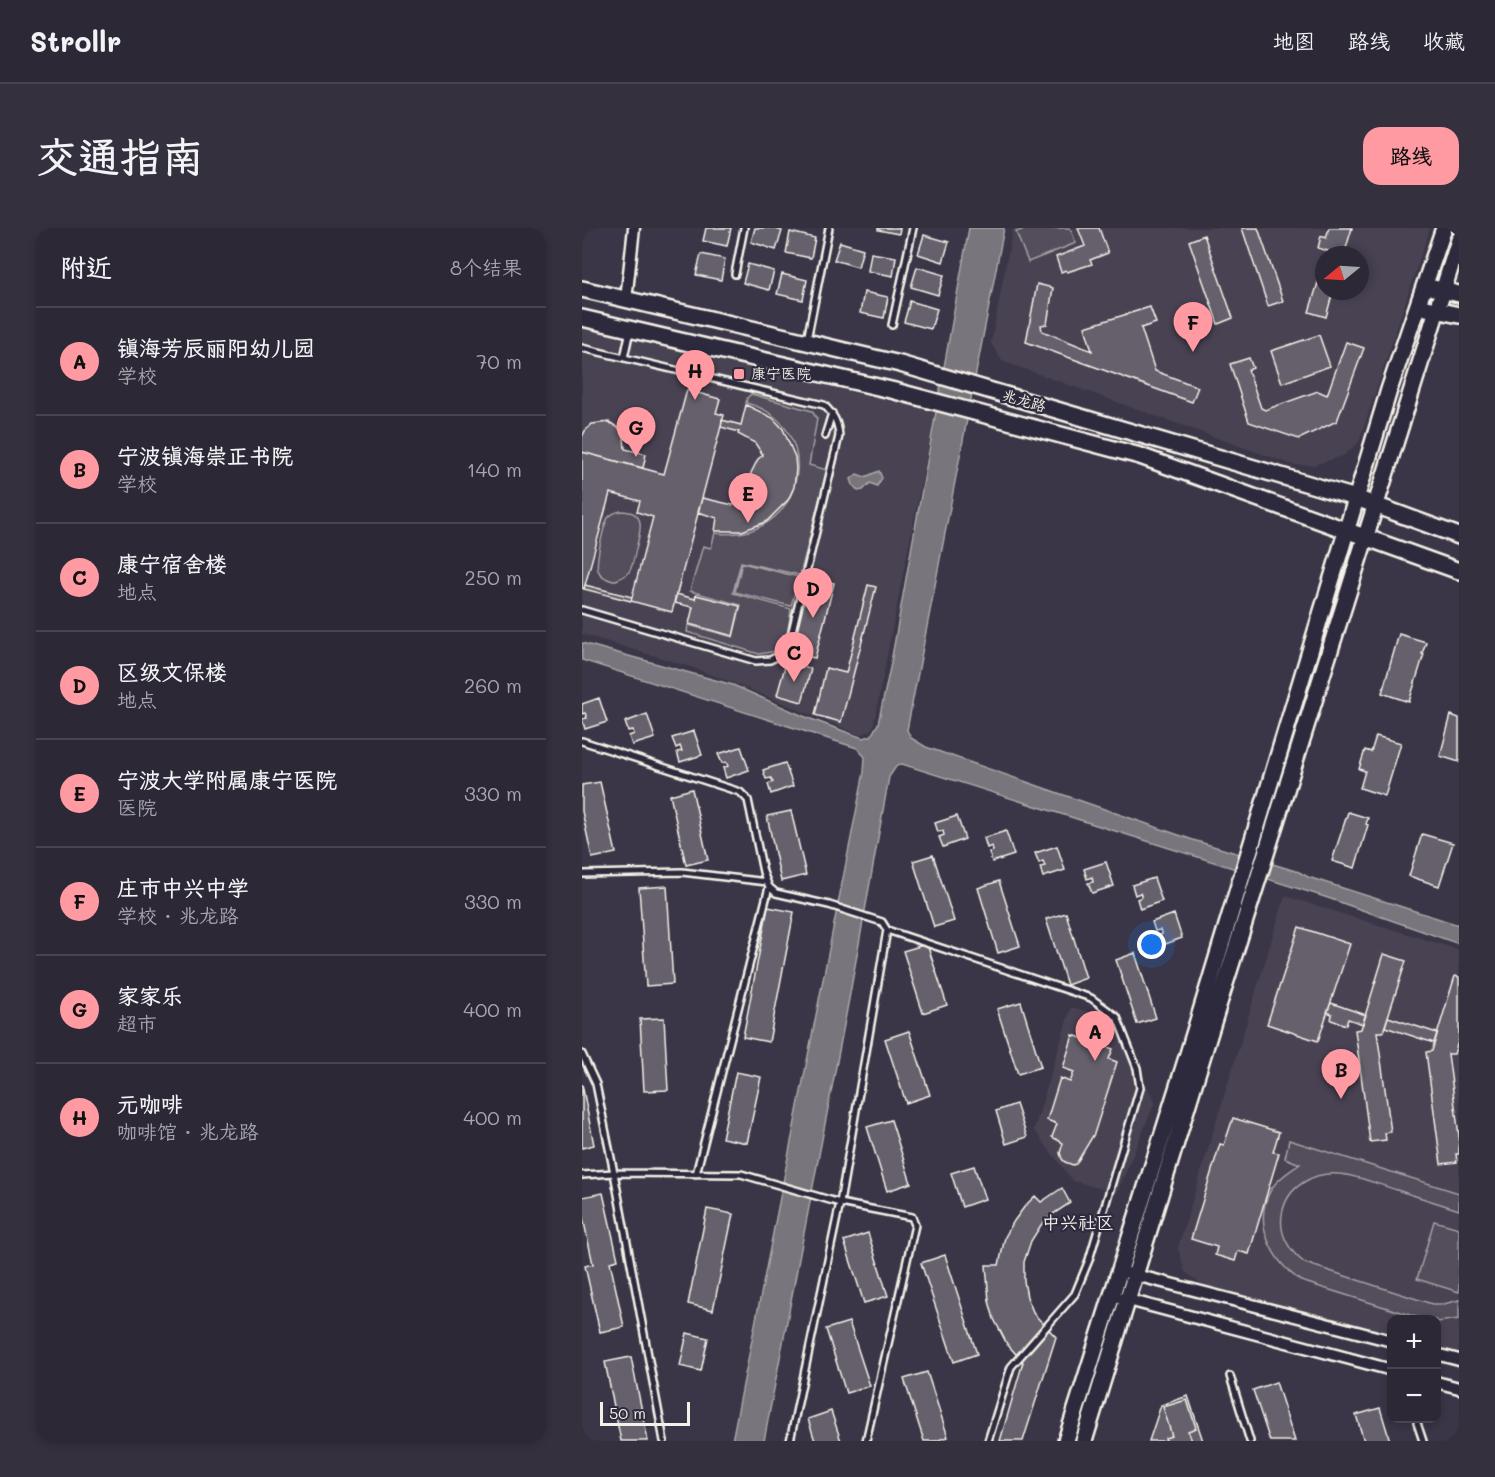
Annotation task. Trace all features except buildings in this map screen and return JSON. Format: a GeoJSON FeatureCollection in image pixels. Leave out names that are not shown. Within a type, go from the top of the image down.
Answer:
{"type":"FeatureCollection","features":[{"type":"Feature","properties":{"kind":"street"},"geometry":{"type":"LineString","coordinates":[[626,300],[634,228]]}},
{"type":"Feature","properties":{"kind":"street"},"geometry":{"type":"LineString","coordinates":[[1084,1441],[1258,879],[1257,856],[1356,498],[1389,390],[1444,228]]}},
{"type":"Feature","properties":{"kind":"street"},"geometry":{"type":"LineString","coordinates":[[1066,1441],[1243,874],[1257,856],[1366,538],[1459,240]]}},
{"type":"Feature","properties":{"kind":"street"},"geometry":{"type":"LineString","coordinates":[[1424,286],[1459,294]]}},
{"type":"Feature","properties":{"kind":"street","name":"兆龙路"},"geometry":{"type":"LineString","coordinates":[[582,290],[900,364],[1356,498],[1459,536]]}},
{"type":"Feature","properties":{"kind":"street"},"geometry":{"type":"LineString","coordinates":[[1417,307],[1459,315]]}},
{"type":"Feature","properties":{"kind":"street"},"geometry":{"type":"LineString","coordinates":[[582,318],[630,329]]}},
{"type":"Feature","properties":{"kind":"street","name":"兆龙路"},"geometry":{"type":"LineString","coordinates":[[630,329],[895,391],[1140,456],[1459,571]]}},
{"type":"Feature","properties":{"kind":"street"},"geometry":{"type":"LineString","coordinates":[[1120,1271],[1387,1340]]}},
{"type":"Feature","properties":{"kind":"street"},"geometry":{"type":"LineString","coordinates":[[1112,1296],[1388,1369]]}},
{"type":"Feature","properties":{"kind":"street"},"geometry":{"type":"LineString","coordinates":[[1441,1355],[1459,1360]]}},
{"type":"Feature","properties":{"kind":"street"},"geometry":{"type":"LineString","coordinates":[[1441,1383],[1459,1388]]}},
{"type":"Feature","properties":{"kind":"lane"},"geometry":{"type":"LineString","coordinates":[[735,274],[744,228]]}},
{"type":"Feature","properties":{"kind":"lane"},"geometry":{"type":"LineString","coordinates":[[807,341],[830,228]]}},
{"type":"Feature","properties":{"kind":"lane"},"geometry":{"type":"LineString","coordinates":[[892,325],[914,228]]}},
{"type":"Feature","properties":{"kind":"lane"},"geometry":{"type":"LineString","coordinates":[[624,358],[630,329]]}},
{"type":"Feature","properties":{"kind":"lane"},"geometry":{"type":"LineString","coordinates":[[582,348],[824,405],[838,424],[839,436],[787,652],[770,660],[756,661],[582,610]]}},
{"type":"Feature","properties":{"kind":"lane"},"geometry":{"type":"LineString","coordinates":[[825,435],[832,413]]}},
{"type":"Feature","properties":{"kind":"lane"},"geometry":{"type":"LineString","coordinates":[[582,741],[740,792],[748,800],[768,885],[696,1174]]}},
{"type":"Feature","properties":{"kind":"lane"},"geometry":{"type":"LineString","coordinates":[[582,874],[682,872],[768,885],[776,893],[864,916],[882,922],[887,930],[1091,998],[1116,1017],[1137,1068],[1140,1088],[1089,1260],[1075,1294],[1011,1367],[988,1441]]}},
{"type":"Feature","properties":{"kind":"lane"},"geometry":{"type":"LineString","coordinates":[[790,1441],[840,1203],[887,930]]}},
{"type":"Feature","properties":{"kind":"lane"},"geometry":{"type":"LineString","coordinates":[[582,1054],[596,1084],[664,1441]]}},
{"type":"Feature","properties":{"kind":"lane"},"geometry":{"type":"LineString","coordinates":[[582,1175],[741,1174],[840,1203],[912,1217],[915,1225],[866,1441]]}},
{"type":"Feature","properties":{"kind":"lane"},"geometry":{"type":"LineString","coordinates":[[1230,1376],[1250,1441]]}},
{"type":"Feature","properties":{"kind":"lane"},"geometry":{"type":"LineString","coordinates":[[1417,1423],[1423,1441]]}},
{"type":"Feature","properties":{"kind":"shaded area"},"geometry":{"type":"Polygon","coordinates":[[[969,228],[1004,228],[907,730],[911,738],[926,747],[1193,840],[1459,925],[1459,944],[1325,897],[902,764],[897,765],[889,777],[764,1441],[732,1441],[864,772],[865,757],[857,748],[582,660],[582,643],[733,685],[846,732],[863,738],[871,736],[878,724],[890,668],[969,228]]]}},
{"type":"Feature","properties":{"kind":"shaded area"},"geometry":{"type":"Polygon","coordinates":[[[1013,228],[1430,228],[1359,442],[1343,456],[1314,465],[1293,465],[1002,361],[991,343],[1013,228]]]}},
{"type":"Feature","properties":{"kind":"shaded area"},"geometry":{"type":"Polygon","coordinates":[[[1028,228],[1070,228],[1076,243],[1028,262],[1016,232],[1028,228]]]}},
{"type":"Feature","properties":{"kind":"shaded area"},"geometry":{"type":"Polygon","coordinates":[[[582,326],[935,412],[873,727],[868,732],[860,735],[688,666],[582,634],[582,326]]]}},
{"type":"Feature","properties":{"kind":"shaded area"},"geometry":{"type":"Polygon","coordinates":[[[751,394],[812,411],[817,419],[809,465],[827,470],[800,575],[741,562],[733,593],[791,609],[787,638],[776,651],[759,654],[687,632],[688,625],[733,637],[741,605],[690,591],[703,546],[711,548],[715,533],[746,532],[770,521],[787,503],[796,480],[797,457],[789,434],[772,415],[746,403],[751,394]]]}},
{"type":"Feature","properties":{"kind":"shaded area"},"geometry":{"type":"Polygon","coordinates":[[[879,471],[882,478],[877,486],[870,483],[863,490],[858,491],[853,485],[851,479],[857,474],[865,477],[879,471]]]}},
{"type":"Feature","properties":{"kind":"shaded area"},"geometry":{"type":"Polygon","coordinates":[[[630,512],[639,519],[640,530],[630,570],[624,577],[613,581],[600,574],[597,566],[606,522],[614,513],[630,512]]]}},
{"type":"Feature","properties":{"kind":"shaded area"},"geometry":{"type":"Polygon","coordinates":[[[742,563],[799,577],[791,606],[735,592],[742,563]]]}},
{"type":"Feature","properties":{"kind":"shaded area"},"geometry":{"type":"Polygon","coordinates":[[[1285,896],[1459,950],[1459,1352],[1441,1347],[1441,1315],[1387,1315],[1387,1334],[1206,1287],[1185,1272],[1178,1248],[1285,896]]]}},
{"type":"Feature","properties":{"kind":"shaded area"},"geometry":{"type":"Polygon","coordinates":[[[1071,1007],[1114,1020],[1155,1102],[1117,1193],[1073,1181],[1034,1130],[1071,1007]]]}},
{"type":"Feature","properties":{"kind":"shaded area"},"geometry":{"type":"Polygon","coordinates":[[[1289,1140],[1459,1193],[1459,1210],[1362,1179],[1327,1174],[1304,1182],[1292,1192],[1284,1205],[1282,1229],[1295,1254],[1305,1263],[1432,1304],[1459,1300],[1459,1319],[1441,1321],[1441,1315],[1410,1315],[1301,1281],[1291,1273],[1274,1252],[1264,1227],[1266,1201],[1272,1188],[1284,1175],[1300,1164],[1285,1158],[1289,1140]]]}},
{"type":"Feature","properties":{"kind":"shaded area"},"geometry":{"type":"Polygon","coordinates":[[[1434,1221],[1459,1228],[1459,1292],[1417,1279],[1434,1221]]]}},
{"type":"Feature","properties":{"kind":"place","name":"庄市中兴中学"},"geometry":{"type":"Point","coordinates":[1193,352]}},
{"type":"Feature","properties":{"kind":"place","name":"康宁医院"},"geometry":{"type":"Point","coordinates":[739,374]}},
{"type":"Feature","properties":{"kind":"place","name":"元咖啡"},"geometry":{"type":"Point","coordinates":[695,400]}},
{"type":"Feature","properties":{"kind":"place","name":"家家乐"},"geometry":{"type":"Point","coordinates":[636,457]}},
{"type":"Feature","properties":{"kind":"place","name":"宁波大学附属康宁医院"},"geometry":{"type":"Point","coordinates":[748,523]}},
{"type":"Feature","properties":{"kind":"place","name":"区级文保楼"},"geometry":{"type":"Point","coordinates":[813,618]}},
{"type":"Feature","properties":{"kind":"place","name":"康宁宿舍楼"},"geometry":{"type":"Point","coordinates":[794,682]}},
{"type":"Feature","properties":{"kind":"place","name":"镇海芳辰丽阳幼儿园"},"geometry":{"type":"Point","coordinates":[1095,1061]}},
{"type":"Feature","properties":{"kind":"place","name":"宁波镇海崇正书院"},"geometry":{"type":"Point","coordinates":[1341,1099]}},
{"type":"Feature","properties":{"kind":"district","name":"中兴社区"},"geometry":{"type":"Point","coordinates":[1078,1223]}}]}
